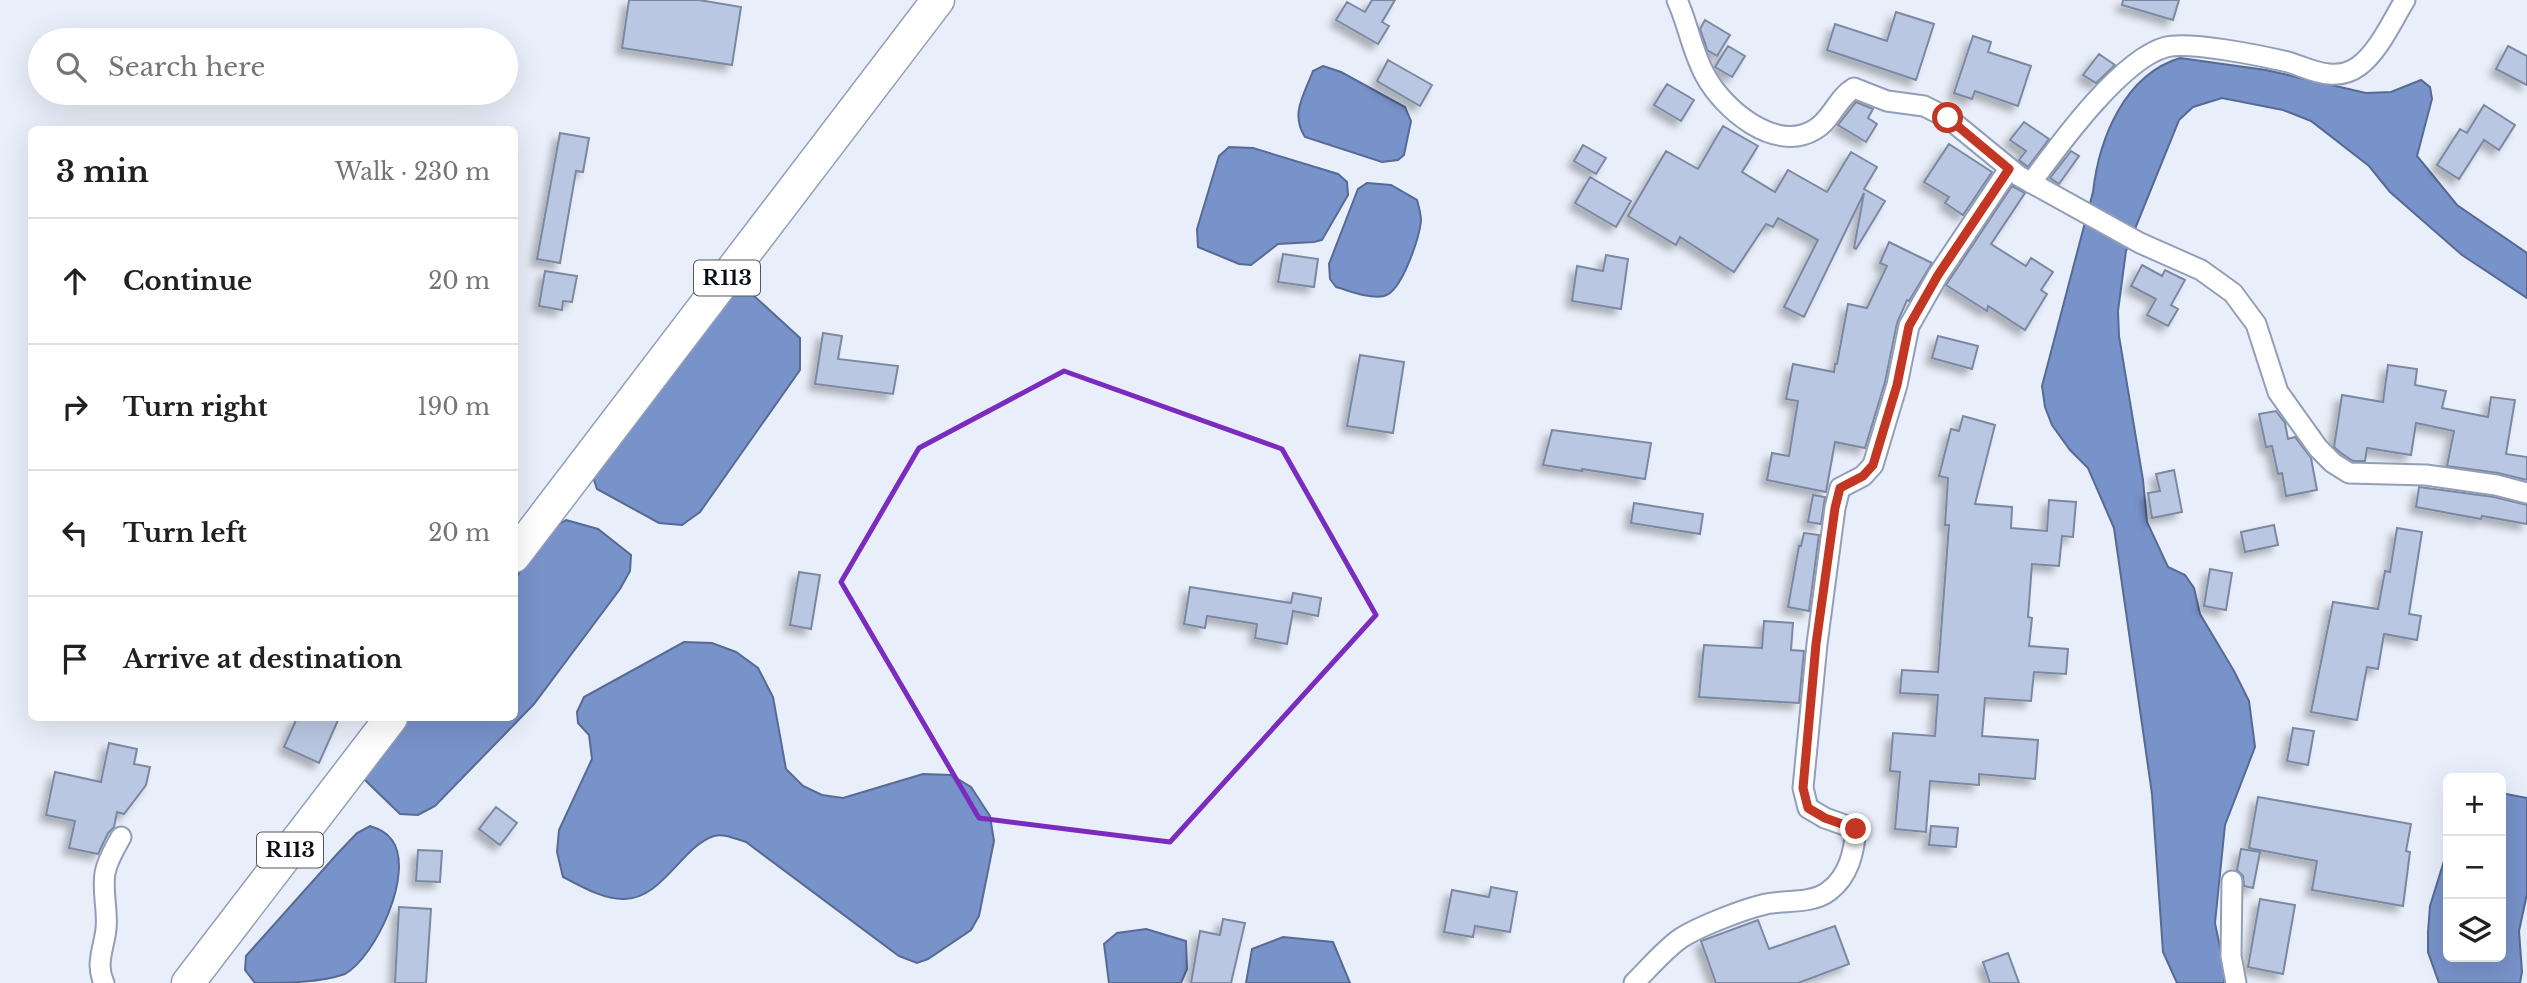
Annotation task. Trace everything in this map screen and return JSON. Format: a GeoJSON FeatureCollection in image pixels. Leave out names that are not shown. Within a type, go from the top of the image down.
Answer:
{"type":"FeatureCollection","features":[{"type":"Feature","properties":{"kind":"main road","name":"R113"},"geometry":{"type":"LineString","coordinates":[[518,551],[938,0]]}},
{"type":"Feature","properties":{"kind":"main road","name":"R113"},"geometry":{"type":"LineString","coordinates":[[188,983],[389,721]]}},
{"type":"Feature","properties":{"kind":"street"},"geometry":{"type":"LineString","coordinates":[[1676,0],[1691,45],[1706,78],[1727,104],[1768,133],[1794,138],[1816,130],[1844,94],[1854,88],[1887,101],[1924,106],[1948,118],[2009,169],[2031,183],[2140,243],[2201,270],[2233,293],[2256,324],[2278,392],[2312,441],[2333,463],[2349,473],[2426,475],[2496,485],[2527,493]]}},
{"type":"Feature","properties":{"kind":"street"},"geometry":{"type":"LineString","coordinates":[[2031,183],[2086,115],[2127,71],[2151,54],[2167,47],[2192,45],[2286,62],[2328,75],[2348,73],[2361,65],[2371,54],[2405,0]]}},
{"type":"Feature","properties":{"kind":"street"},"geometry":{"type":"LineString","coordinates":[[1634,983],[1681,938],[1765,904],[1811,899],[1827,893],[1848,868],[1856,829],[1825,818],[1808,808],[1803,788],[1816,644],[1835,508],[1840,488],[1863,476],[1873,465],[1897,385],[1909,326],[1958,243],[2009,169]]}},
{"type":"Feature","properties":{"kind":"street"},"geometry":{"type":"LineString","coordinates":[[104,983],[99,973],[106,928],[104,877],[121,837]]}},
{"type":"Feature","properties":{"kind":"street"},"geometry":{"type":"LineString","coordinates":[[2231,881],[2231,956],[2236,983]]}},
{"type":"Feature","properties":{"kind":"highlighted area"},"geometry":{"type":"Polygon","coordinates":[[[1064,371],[1282,449],[1376,615],[1170,842],[979,818],[841,582],[919,448],[1064,371]]]}},
{"type":"Feature","properties":{"kind":"water"},"geometry":{"type":"Polygon","coordinates":[[[2180,58],[2266,70],[2366,93],[2391,92],[2421,80],[2430,87],[2432,99],[2417,156],[2457,205],[2527,253],[2527,298],[2462,255],[2390,192],[2369,166],[2311,121],[2283,110],[2222,98],[2193,107],[2179,120],[2126,251],[2118,311],[2119,336],[2143,480],[2147,522],[2168,567],[2185,575],[2194,588],[2200,614],[2249,701],[2255,747],[2225,825],[2215,923],[2225,972],[2224,983],[2177,983],[2163,952],[2152,794],[2114,528],[2088,468],[2070,450],[2052,425],[2045,407],[2042,386],[2108,131],[2129,94],[2160,66],[2180,58]]]}},
{"type":"Feature","properties":{"kind":"water"},"geometry":{"type":"Polygon","coordinates":[[[1323,66],[1341,72],[1405,107],[1411,121],[1404,155],[1398,160],[1382,162],[1305,137],[1299,120],[1300,104],[1313,71],[1323,66]]]}},
{"type":"Feature","properties":{"kind":"water"},"geometry":{"type":"Polygon","coordinates":[[[1229,147],[1253,148],[1338,174],[1347,182],[1348,195],[1322,240],[1278,244],[1251,265],[1239,264],[1198,247],[1197,229],[1219,156],[1229,147]]]}},
{"type":"Feature","properties":{"kind":"water"},"geometry":{"type":"Polygon","coordinates":[[[1367,183],[1391,185],[1417,200],[1421,221],[1403,275],[1391,292],[1378,297],[1336,287],[1330,279],[1329,264],[1358,189],[1367,183]]]}},
{"type":"Feature","properties":{"kind":"water"},"geometry":{"type":"Polygon","coordinates":[[[735,284],[752,294],[800,338],[800,370],[700,512],[682,525],[659,523],[597,489],[591,471],[735,284]]]}},
{"type":"Feature","properties":{"kind":"water"},"geometry":{"type":"Polygon","coordinates":[[[566,520],[598,529],[631,555],[630,571],[620,589],[534,704],[518,720],[518,575],[551,529],[566,520]]]}},
{"type":"Feature","properties":{"kind":"water"},"geometry":{"type":"Polygon","coordinates":[[[684,642],[712,643],[736,652],[758,668],[773,697],[786,769],[803,786],[822,795],[843,798],[923,774],[951,775],[971,787],[990,816],[994,841],[979,916],[971,930],[928,959],[917,963],[899,956],[746,842],[722,835],[714,836],[692,850],[660,882],[637,897],[607,897],[563,877],[557,852],[559,830],[592,759],[589,735],[578,723],[577,712],[584,697],[684,642]]]}},
{"type":"Feature","properties":{"kind":"water"},"geometry":{"type":"Polygon","coordinates":[[[401,721],[518,721],[435,806],[418,815],[400,814],[365,780],[366,764],[401,721]]]}},
{"type":"Feature","properties":{"kind":"water"},"geometry":{"type":"Polygon","coordinates":[[[2506,794],[2527,798],[2527,894],[2519,931],[2522,972],[2520,983],[2439,983],[2428,952],[2430,906],[2443,864],[2443,962],[2506,962],[2506,794]]]}},
{"type":"Feature","properties":{"kind":"water"},"geometry":{"type":"Polygon","coordinates":[[[370,826],[382,831],[392,840],[398,854],[399,872],[389,912],[369,950],[345,974],[335,977],[301,982],[255,983],[245,970],[246,956],[357,833],[370,826]]]}},
{"type":"Feature","properties":{"kind":"water"},"geometry":{"type":"Polygon","coordinates":[[[1146,929],[1186,941],[1187,969],[1181,983],[1109,983],[1104,944],[1117,933],[1146,929]]]}},
{"type":"Feature","properties":{"kind":"water"},"geometry":{"type":"Polygon","coordinates":[[[1283,937],[1333,942],[1350,983],[1246,983],[1252,949],[1283,937]]]}},
{"type":"Feature","properties":{"kind":"building"},"geometry":{"type":"Polygon","coordinates":[[[629,0],[699,0],[741,7],[732,65],[622,48],[629,0]]]}},
{"type":"Feature","properties":{"kind":"building"},"geometry":{"type":"Polygon","coordinates":[[[1372,0],[1395,0],[1382,22],[1389,26],[1378,44],[1336,20],[1347,2],[1365,12],[1372,0]]]}},
{"type":"Feature","properties":{"kind":"building"},"geometry":{"type":"Polygon","coordinates":[[[2123,0],[2179,0],[2173,20],[2122,5],[2123,0]]]}},
{"type":"Feature","properties":{"kind":"building"},"geometry":{"type":"Polygon","coordinates":[[[1896,12],[1934,24],[1916,80],[1827,50],[1835,24],[1887,41],[1896,12]]]}},
{"type":"Feature","properties":{"kind":"building"},"geometry":{"type":"Polygon","coordinates":[[[1705,20],[1730,35],[1717,56],[1707,50],[1700,29],[1705,20]]]}},
{"type":"Feature","properties":{"kind":"building"},"geometry":{"type":"Polygon","coordinates":[[[1973,36],[1991,42],[1988,52],[2031,66],[2018,106],[1975,91],[1972,99],[1954,93],[1973,36]]]}},
{"type":"Feature","properties":{"kind":"building"},"geometry":{"type":"Polygon","coordinates":[[[1728,46],[1745,56],[1732,77],[1715,67],[1728,46]]]}},
{"type":"Feature","properties":{"kind":"building"},"geometry":{"type":"Polygon","coordinates":[[[2508,46],[2527,56],[2527,85],[2496,69],[2508,46]]]}},
{"type":"Feature","properties":{"kind":"building"},"geometry":{"type":"Polygon","coordinates":[[[2099,54],[2115,65],[2096,83],[2083,75],[2099,54]]]}},
{"type":"Feature","properties":{"kind":"building"},"geometry":{"type":"Polygon","coordinates":[[[1388,60],[1432,85],[1420,106],[1377,81],[1388,60]]]}},
{"type":"Feature","properties":{"kind":"building"},"geometry":{"type":"Polygon","coordinates":[[[1667,84],[1694,100],[1681,121],[1654,105],[1667,84]]]}},
{"type":"Feature","properties":{"kind":"building"},"geometry":{"type":"Polygon","coordinates":[[[1856,102],[1873,109],[1868,118],[1877,124],[1866,142],[1838,125],[1856,102]]]}},
{"type":"Feature","properties":{"kind":"building"},"geometry":{"type":"Polygon","coordinates":[[[2484,105],[2515,125],[2499,150],[2484,140],[2459,179],[2437,165],[2460,129],[2467,133],[2484,105]]]}},
{"type":"Feature","properties":{"kind":"building"},"geometry":{"type":"Polygon","coordinates":[[[2024,122],[2049,139],[2028,167],[2019,160],[2026,151],[2010,140],[2024,122]]]}},
{"type":"Feature","properties":{"kind":"building"},"geometry":{"type":"Polygon","coordinates":[[[1723,126],[1758,146],[1742,172],[1775,192],[1788,170],[1827,192],[1851,152],[1877,167],[1864,189],[1885,201],[1856,249],[1854,248],[1864,193],[1804,317],[1784,307],[1818,240],[1778,218],[1773,227],[1766,224],[1734,272],[1680,237],[1676,245],[1628,216],[1666,151],[1698,169],[1723,126]]]}},
{"type":"Feature","properties":{"kind":"building"},"geometry":{"type":"Polygon","coordinates":[[[560,133],[589,138],[583,172],[576,171],[560,263],[537,259],[560,133]]]}},
{"type":"Feature","properties":{"kind":"building"},"geometry":{"type":"Polygon","coordinates":[[[1949,144],[1992,172],[1963,215],[1945,203],[1949,197],[1924,182],[1949,144]]]}},
{"type":"Feature","properties":{"kind":"building"},"geometry":{"type":"Polygon","coordinates":[[[1583,145],[1606,158],[1596,174],[1574,161],[1583,145]]]}},
{"type":"Feature","properties":{"kind":"building"},"geometry":{"type":"Polygon","coordinates":[[[2071,151],[2079,156],[2059,184],[2050,178],[2071,151]]]}},
{"type":"Feature","properties":{"kind":"building"},"geometry":{"type":"Polygon","coordinates":[[[1590,177],[1631,201],[1616,227],[1575,203],[1590,177]]]}},
{"type":"Feature","properties":{"kind":"building"},"geometry":{"type":"Polygon","coordinates":[[[2012,186],[2025,193],[1991,244],[2026,266],[2031,258],[2053,272],[2041,290],[2047,294],[2025,330],[1988,306],[1987,311],[1946,285],[2012,186]]]}},
{"type":"Feature","properties":{"kind":"building"},"geometry":{"type":"Polygon","coordinates":[[[1889,242],[1932,263],[1909,301],[1907,300],[1897,323],[1885,382],[1865,448],[1835,442],[1826,492],[1767,480],[1772,453],[1789,456],[1798,401],[1786,399],[1793,364],[1834,372],[1848,304],[1867,308],[1887,266],[1880,263],[1889,242]]]}},
{"type":"Feature","properties":{"kind":"building"},"geometry":{"type":"Polygon","coordinates":[[[1283,254],[1318,259],[1314,287],[1278,282],[1283,254]]]}},
{"type":"Feature","properties":{"kind":"building"},"geometry":{"type":"Polygon","coordinates":[[[1606,255],[1628,259],[1621,309],[1572,301],[1577,266],[1603,271],[1606,255]]]}},
{"type":"Feature","properties":{"kind":"building"},"geometry":{"type":"Polygon","coordinates":[[[2142,265],[2162,276],[2165,270],[2185,280],[2171,305],[2178,309],[2168,326],[2147,315],[2156,299],[2131,286],[2142,265]]]}},
{"type":"Feature","properties":{"kind":"building"},"geometry":{"type":"Polygon","coordinates":[[[545,271],[577,276],[572,302],[563,301],[562,310],[539,306],[545,271]]]}},
{"type":"Feature","properties":{"kind":"building"},"geometry":{"type":"Polygon","coordinates":[[[823,333],[842,336],[838,359],[898,366],[893,394],[815,384],[823,333]]]}},
{"type":"Feature","properties":{"kind":"building"},"geometry":{"type":"Polygon","coordinates":[[[1938,336],[1978,346],[1972,369],[1932,358],[1938,336]]]}},
{"type":"Feature","properties":{"kind":"building"},"geometry":{"type":"Polygon","coordinates":[[[1360,355],[1404,362],[1393,433],[1347,426],[1360,355]]]}},
{"type":"Feature","properties":{"kind":"building"},"geometry":{"type":"Polygon","coordinates":[[[2388,365],[2417,369],[2415,385],[2446,391],[2442,408],[2488,417],[2491,397],[2515,400],[2506,454],[2527,457],[2527,480],[2447,466],[2454,431],[2416,423],[2411,455],[2367,448],[2365,461],[2353,461],[2341,453],[2334,447],[2342,395],[2383,402],[2388,365]]]}},
{"type":"Feature","properties":{"kind":"building"},"geometry":{"type":"Polygon","coordinates":[[[2276,411],[2285,423],[2288,439],[2295,437],[2311,458],[2317,490],[2286,496],[2282,473],[2278,474],[2272,446],[2266,447],[2259,414],[2276,411]]]}},
{"type":"Feature","properties":{"kind":"building"},"geometry":{"type":"Polygon","coordinates":[[[1963,416],[1995,425],[1975,504],[2012,507],[2011,528],[2047,531],[2049,500],[2076,502],[2073,537],[2062,536],[2059,566],[2032,564],[2028,617],[2032,618],[2029,646],[2068,649],[2066,674],[2034,672],[2031,701],[1985,698],[1982,736],[2038,740],[2035,779],[1979,774],[1979,785],[1930,781],[1926,832],[1895,829],[1900,772],[1890,771],[1893,733],[1935,736],[1938,695],[1900,693],[1902,670],[1938,672],[1949,525],[1945,525],[1948,478],[1939,476],[1951,429],[1959,431],[1963,416]]]}},
{"type":"Feature","properties":{"kind":"building"},"geometry":{"type":"Polygon","coordinates":[[[1552,430],[1651,443],[1645,479],[1543,465],[1552,430]]]}},
{"type":"Feature","properties":{"kind":"building"},"geometry":{"type":"Polygon","coordinates":[[[2174,470],[2182,512],[2152,518],[2148,493],[2160,491],[2156,474],[2174,470]]]}},
{"type":"Feature","properties":{"kind":"building"},"geometry":{"type":"Polygon","coordinates":[[[2419,487],[2494,497],[2527,505],[2527,524],[2416,507],[2419,487]]]}},
{"type":"Feature","properties":{"kind":"building"},"geometry":{"type":"Polygon","coordinates":[[[1813,495],[1825,497],[1821,524],[1808,522],[1813,495]]]}},
{"type":"Feature","properties":{"kind":"building"},"geometry":{"type":"Polygon","coordinates":[[[1634,503],[1703,514],[1700,534],[1631,523],[1634,503]]]}},
{"type":"Feature","properties":{"kind":"building"},"geometry":{"type":"Polygon","coordinates":[[[2274,525],[2278,545],[2245,552],[2241,532],[2274,525]]]}},
{"type":"Feature","properties":{"kind":"building"},"geometry":{"type":"Polygon","coordinates":[[[2397,528],[2422,532],[2409,614],[2421,616],[2417,640],[2384,634],[2378,669],[2367,667],[2357,720],[2311,712],[2333,602],[2378,609],[2385,571],[2390,572],[2397,528]]]}},
{"type":"Feature","properties":{"kind":"building"},"geometry":{"type":"Polygon","coordinates":[[[1804,533],[1819,535],[1809,611],[1788,607],[1799,546],[1804,533]]]}},
{"type":"Feature","properties":{"kind":"building"},"geometry":{"type":"Polygon","coordinates":[[[2210,569],[2232,573],[2226,610],[2204,606],[2210,569]]]}},
{"type":"Feature","properties":{"kind":"building"},"geometry":{"type":"Polygon","coordinates":[[[799,572],[820,575],[811,629],[790,625],[799,572]]]}},
{"type":"Feature","properties":{"kind":"building"},"geometry":{"type":"Polygon","coordinates":[[[1190,587],[1291,603],[1293,593],[1321,598],[1318,616],[1293,611],[1287,644],[1255,638],[1257,624],[1207,616],[1205,628],[1184,624],[1190,587]]]}},
{"type":"Feature","properties":{"kind":"building"},"geometry":{"type":"Polygon","coordinates":[[[1764,621],[1793,623],[1791,650],[1804,651],[1799,703],[1699,697],[1704,645],[1762,648],[1764,621]]]}},
{"type":"Feature","properties":{"kind":"building"},"geometry":{"type":"Polygon","coordinates":[[[296,721],[338,721],[319,763],[284,747],[296,721]]]}},
{"type":"Feature","properties":{"kind":"building"},"geometry":{"type":"Polygon","coordinates":[[[2293,728],[2314,731],[2308,765],[2287,761],[2293,728]]]}},
{"type":"Feature","properties":{"kind":"building"},"geometry":{"type":"Polygon","coordinates":[[[109,743],[137,749],[134,764],[150,767],[146,785],[124,814],[117,812],[114,827],[108,833],[98,854],[69,848],[75,821],[46,815],[55,772],[101,782],[109,743]]]}},
{"type":"Feature","properties":{"kind":"building"},"geometry":{"type":"Polygon","coordinates":[[[2258,797],[2411,824],[2406,851],[2410,852],[2403,906],[2312,890],[2317,861],[2249,848],[2258,797]]]}},
{"type":"Feature","properties":{"kind":"building"},"geometry":{"type":"Polygon","coordinates":[[[496,807],[517,823],[500,845],[479,829],[496,807]]]}},
{"type":"Feature","properties":{"kind":"building"},"geometry":{"type":"Polygon","coordinates":[[[1931,826],[1958,828],[1956,847],[1929,845],[1931,826]]]}},
{"type":"Feature","properties":{"kind":"building"},"geometry":{"type":"Polygon","coordinates":[[[2241,849],[2260,852],[2253,888],[2244,886],[2243,876],[2237,870],[2241,849]]]}},
{"type":"Feature","properties":{"kind":"building"},"geometry":{"type":"Polygon","coordinates":[[[418,850],[442,851],[440,882],[416,881],[418,850]]]}},
{"type":"Feature","properties":{"kind":"building"},"geometry":{"type":"Polygon","coordinates":[[[1491,887],[1517,892],[1510,932],[1475,926],[1473,937],[1444,932],[1452,890],[1489,897],[1491,887]]]}},
{"type":"Feature","properties":{"kind":"building"},"geometry":{"type":"Polygon","coordinates":[[[2260,899],[2295,905],[2283,974],[2248,967],[2260,899]]]}},
{"type":"Feature","properties":{"kind":"building"},"geometry":{"type":"Polygon","coordinates":[[[399,907],[431,909],[426,983],[395,983],[399,907]]]}},
{"type":"Feature","properties":{"kind":"building"},"geometry":{"type":"Polygon","coordinates":[[[1223,919],[1245,923],[1231,983],[1191,983],[1200,931],[1220,935],[1223,919]]]}},
{"type":"Feature","properties":{"kind":"building"},"geometry":{"type":"Polygon","coordinates":[[[1758,920],[1769,949],[1835,926],[1849,964],[1798,983],[1716,983],[1701,941],[1758,920]]]}},
{"type":"Feature","properties":{"kind":"building"},"geometry":{"type":"Polygon","coordinates":[[[2008,953],[2019,983],[1990,983],[1983,962],[2008,953]]]}},
{"type":"Feature","properties":{"kind":"route"},"geometry":{"type":"LineString","coordinates":[[1856,829],[1825,818],[1808,808],[1803,788],[1816,644],[1835,508],[1840,488],[1863,476],[1873,465],[1897,385],[1909,326],[1938,275],[2009,169],[1948,118]]}}]}
